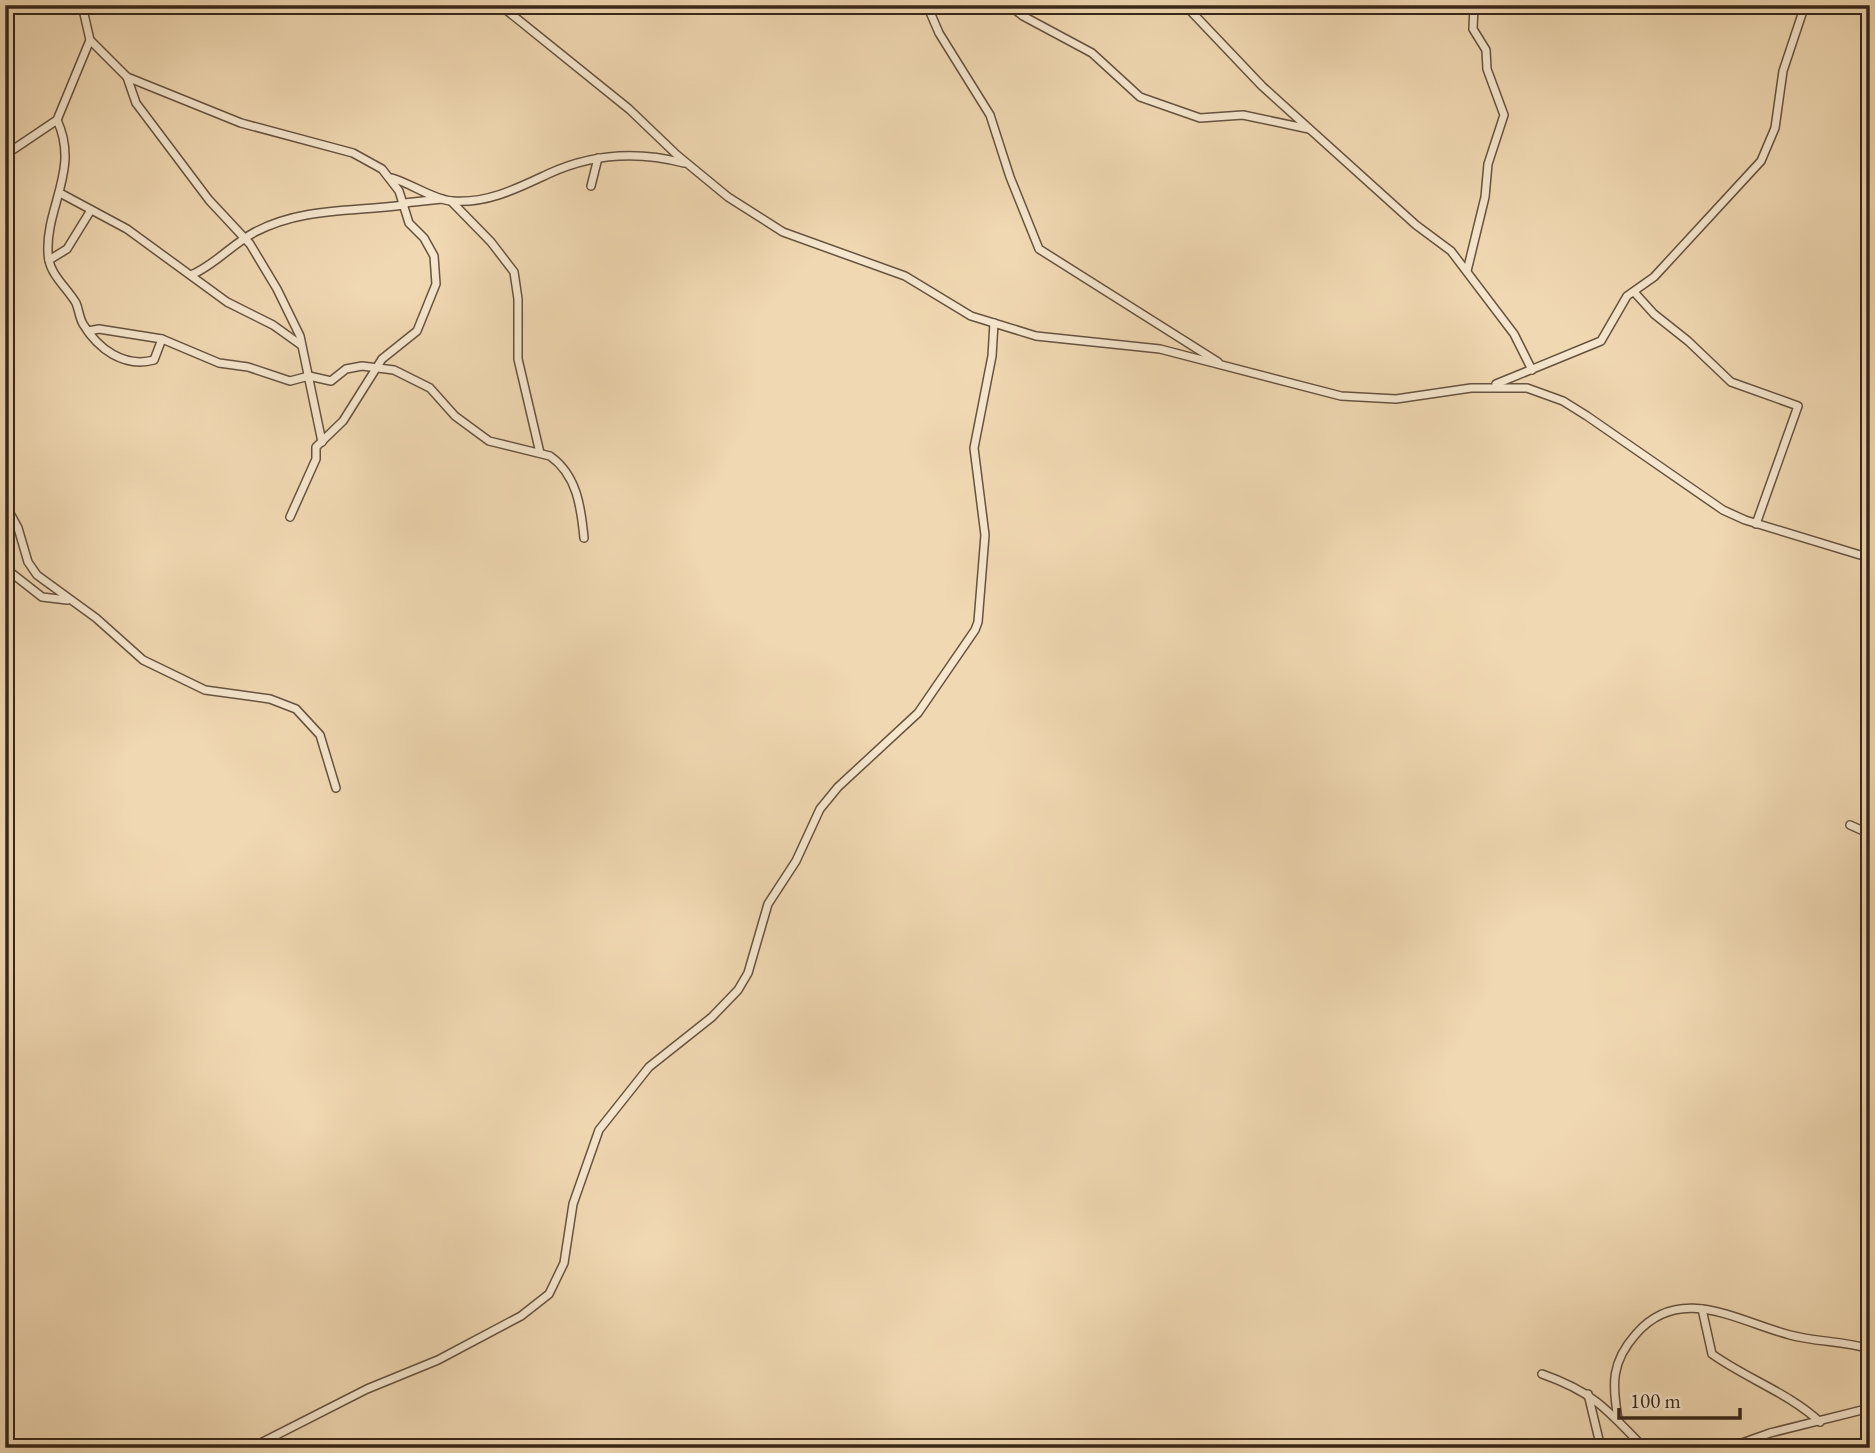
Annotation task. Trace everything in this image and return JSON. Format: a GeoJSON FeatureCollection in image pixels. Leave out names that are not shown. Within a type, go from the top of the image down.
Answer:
{"type":"FeatureCollection","features":[{"type":"Feature","properties":{"kind":"street"},"geometry":{"type":"LineString","coordinates":[[82,5],[90,40],[127,77],[241,123],[353,153],[370,161],[390,177],[447,200],[491,242],[514,272],[518,299],[518,359],[540,453]]}},
{"type":"Feature","properties":{"kind":"street"},"geometry":{"type":"LineString","coordinates":[[500,5],[621,102],[728,197],[783,232],[905,276],[956,307],[994,323],[1036,336],[1128,343],[1341,396],[1396,400],[1490,387],[1527,388],[1563,401],[1723,510],[1756,523],[1870,558]]}},
{"type":"Feature","properties":{"kind":"street"},"geometry":{"type":"LineString","coordinates":[[927,5],[939,33],[990,115],[1010,177],[1039,249],[1221,365]]}},
{"type":"Feature","properties":{"kind":"street"},"geometry":{"type":"LineString","coordinates":[[1009,5],[1023,16],[1092,53],[1140,97],[1200,118],[1243,115],[1311,129]]}},
{"type":"Feature","properties":{"kind":"street"},"geometry":{"type":"LineString","coordinates":[[1185,5],[1262,86],[1416,225],[1451,251],[1514,334],[1532,370]]}},
{"type":"Feature","properties":{"kind":"street"},"geometry":{"type":"LineString","coordinates":[[1468,271],[1485,197],[1488,164],[1504,115],[1487,69],[1486,50],[1473,29],[1474,5]]}},
{"type":"Feature","properties":{"kind":"street"},"geometry":{"type":"LineString","coordinates":[[1713,5],[1731,10],[1770,5]]}},
{"type":"Feature","properties":{"kind":"street"},"geometry":{"type":"LineString","coordinates":[[1490,387],[1601,341],[1611,328],[1619,307],[1654,277],[1761,162],[1775,128],[1783,71],[1805,5]]}},
{"type":"Feature","properties":{"kind":"street"},"geometry":{"type":"LineString","coordinates":[[5,155],[57,120],[90,40]]}},
{"type":"Feature","properties":{"kind":"street"},"geometry":{"type":"LineString","coordinates":[[127,77],[136,103],[209,200],[245,238],[295,323],[322,442]]}},
{"type":"Feature","properties":{"kind":"street"},"geometry":{"type":"LineString","coordinates":[[57,120],[64,148],[60,193],[48,241],[52,271],[76,303],[88,331],[98,343],[125,361],[154,360],[162,339]]}},
{"type":"Feature","properties":{"kind":"street"},"geometry":{"type":"LineString","coordinates":[[191,275],[245,238],[269,226],[320,211],[493,198],[527,186],[561,169],[613,155],[648,155],[688,164]]}},
{"type":"Feature","properties":{"kind":"street"},"geometry":{"type":"LineString","coordinates":[[591,186],[597,158]]}},
{"type":"Feature","properties":{"kind":"street"},"geometry":{"type":"LineString","coordinates":[[290,517],[316,459],[315,448],[348,414],[376,367],[390,352],[418,331],[436,285],[434,256],[424,237],[409,223],[404,204],[390,177]]}},
{"type":"Feature","properties":{"kind":"street"},"geometry":{"type":"LineString","coordinates":[[60,193],[136,235],[227,302],[273,325],[301,345]]}},
{"type":"Feature","properties":{"kind":"street"},"geometry":{"type":"LineString","coordinates":[[49,260],[67,249],[91,210]]}},
{"type":"Feature","properties":{"kind":"street"},"geometry":{"type":"LineString","coordinates":[[1635,292],[1654,314],[1688,341],[1731,382],[1798,406],[1756,523]]}},
{"type":"Feature","properties":{"kind":"street"},"geometry":{"type":"LineString","coordinates":[[251,1448],[367,1389],[438,1360],[521,1316],[549,1294],[564,1263],[574,1200],[599,1130],[649,1067],[712,1017],[738,990],[748,973],[768,904],[796,861],[820,809],[838,788],[918,713],[975,630],[978,622],[985,535],[974,448],[992,356],[994,323]]}},
{"type":"Feature","properties":{"kind":"street"},"geometry":{"type":"LineString","coordinates":[[88,331],[99,329],[162,339],[199,356],[296,382],[309,376],[331,381],[349,368],[376,367],[394,370],[424,384],[456,416],[489,441],[540,453],[556,460],[573,481],[581,509],[584,538]]}},
{"type":"Feature","properties":{"kind":"street"},"geometry":{"type":"LineString","coordinates":[[5,504],[18,528],[32,568],[68,600],[158,669],[205,690],[255,696],[292,706],[320,735],[336,789]]}},
{"type":"Feature","properties":{"kind":"street"},"geometry":{"type":"LineString","coordinates":[[5,568],[42,597],[68,600]]}},
{"type":"Feature","properties":{"kind":"street"},"geometry":{"type":"LineString","coordinates":[[1850,825],[1870,834]]}},
{"type":"Feature","properties":{"kind":"street"},"geometry":{"type":"LineString","coordinates":[[1618,1419],[1613,1376],[1618,1357],[1655,1315],[1664,1311],[1702,1309],[1802,1338],[1870,1349]]}},
{"type":"Feature","properties":{"kind":"street"},"geometry":{"type":"LineString","coordinates":[[1702,1309],[1712,1354],[1766,1388],[1794,1401],[1820,1422]]}},
{"type":"Feature","properties":{"kind":"street"},"geometry":{"type":"LineString","coordinates":[[1542,1374],[1588,1394],[1618,1419],[1644,1448]]}},
{"type":"Feature","properties":{"kind":"street"},"geometry":{"type":"LineString","coordinates":[[1588,1394],[1601,1448]]}},
{"type":"Feature","properties":{"kind":"street"},"geometry":{"type":"LineString","coordinates":[[1728,1448],[1770,1433],[1870,1408]]}}]}
